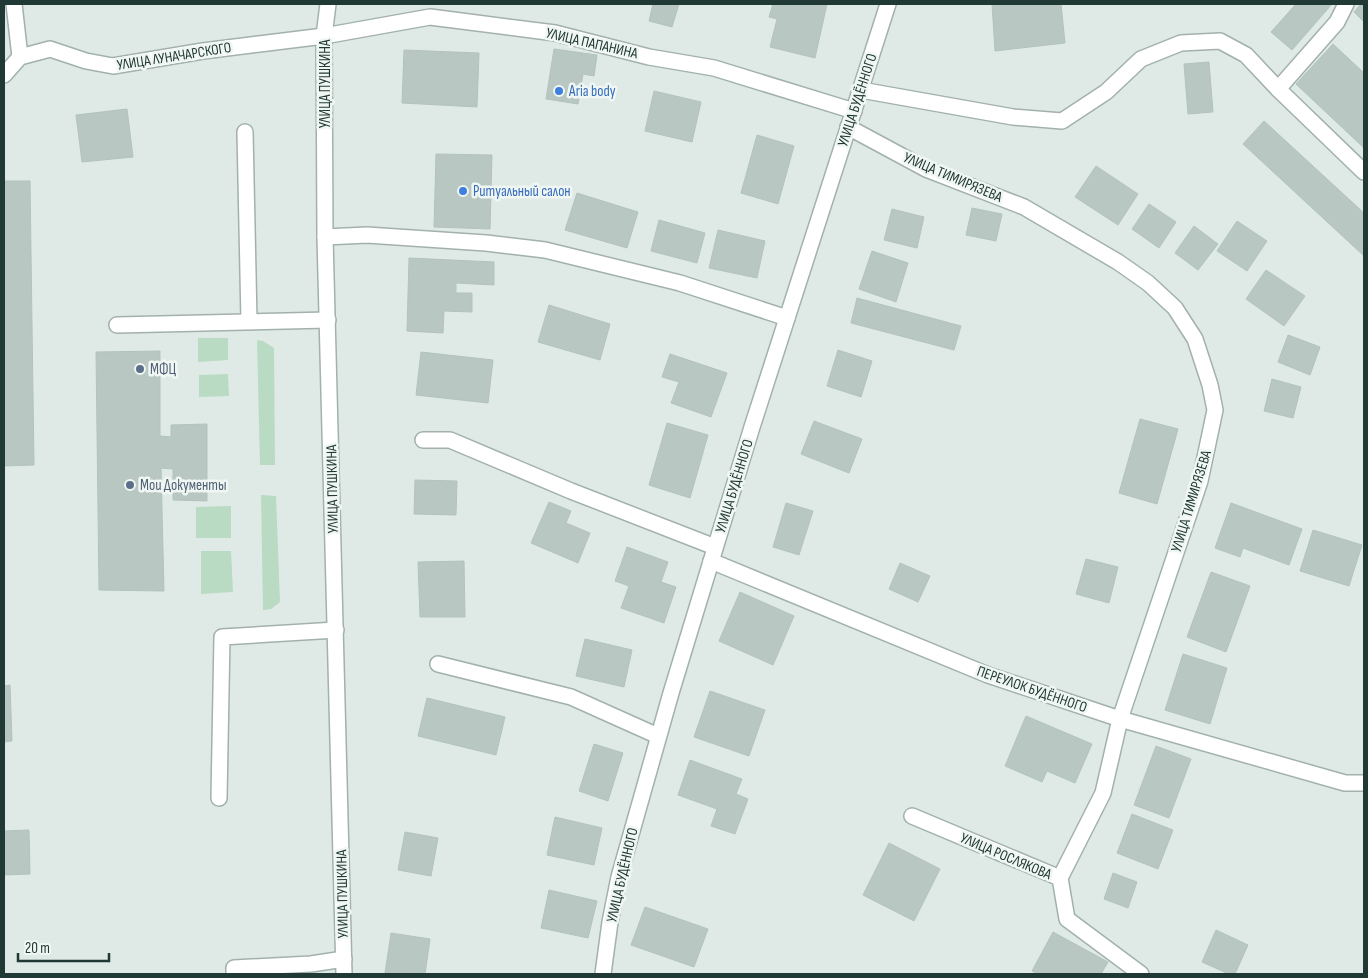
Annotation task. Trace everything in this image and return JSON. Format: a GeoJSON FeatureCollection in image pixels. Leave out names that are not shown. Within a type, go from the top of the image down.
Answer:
{"type":"FeatureCollection","features":[{"type":"Feature","properties":{"kind":"street"},"geometry":{"type":"LineString","coordinates":[[4,75],[20,57],[14,4]]}},
{"type":"Feature","properties":{"kind":"street","name":"УЛИЦА ПУШКИНА"},"geometry":{"type":"LineString","coordinates":[[328,4],[324,36],[325,238],[344,967]]}},
{"type":"Feature","properties":{"kind":"street","name":"УЛИЦА БУДЁННОГО"},"geometry":{"type":"LineString","coordinates":[[603,974],[618,877],[658,736],[787,318],[888,4]]}},
{"type":"Feature","properties":{"kind":"street"},"geometry":{"type":"LineString","coordinates":[[1278,89],[1337,22],[1346,4]]}},
{"type":"Feature","properties":{"kind":"street","name":"УЛИЦА ПАПАНИНА"},"geometry":{"type":"LineString","coordinates":[[324,36],[430,17],[555,33],[649,57],[714,68],[854,111]]}},
{"type":"Feature","properties":{"kind":"street","name":"УЛИЦА ЛУНАЧАРСКОГО"},"geometry":{"type":"LineString","coordinates":[[20,57],[50,49],[113,66],[212,50],[324,36]]}},
{"type":"Feature","properties":{"kind":"street"},"geometry":{"type":"LineString","coordinates":[[861,90],[1013,117],[1062,121],[1106,92],[1141,59],[1181,43],[1220,41],[1246,55],[1278,89],[1364,172]]}},
{"type":"Feature","properties":{"kind":"street","name":"УЛИЦА ТИМИРЯЗЕВА"},"geometry":{"type":"LineString","coordinates":[[848,127],[926,169],[1024,207],[1118,262],[1148,282],[1176,308],[1195,339],[1210,385],[1215,410],[1200,481],[1120,719],[1103,793],[1060,878]]}},
{"type":"Feature","properties":{"kind":"street"},"geometry":{"type":"LineString","coordinates":[[245,132],[249,321]]}},
{"type":"Feature","properties":{"kind":"street"},"geometry":{"type":"LineString","coordinates":[[325,238],[367,235],[486,243],[545,250],[680,283],[787,318]]}},
{"type":"Feature","properties":{"kind":"street"},"geometry":{"type":"LineString","coordinates":[[117,325],[328,320]]}},
{"type":"Feature","properties":{"kind":"street","name":"ПЕРЕУЛОК БУДЁННОГО"},"geometry":{"type":"LineString","coordinates":[[423,440],[450,440],[571,490],[988,675],[1120,719],[1345,782],[1364,783]]}},
{"type":"Feature","properties":{"kind":"street"},"geometry":{"type":"LineString","coordinates":[[219,798],[222,637],[336,630]]}},
{"type":"Feature","properties":{"kind":"street"},"geometry":{"type":"LineString","coordinates":[[438,664],[571,697],[658,736]]}},
{"type":"Feature","properties":{"kind":"street","name":"УЛИЦА РОСЛЯКОВА"},"geometry":{"type":"LineString","coordinates":[[912,816],[1060,878],[1067,919],[1141,974]]}},
{"type":"Feature","properties":{"kind":"street"},"geometry":{"type":"LineString","coordinates":[[234,974],[234,968],[311,964],[344,967]]}},
{"type":"Feature","properties":{"kind":"green space"},"geometry":{"type":"Polygon","coordinates":[[[198,338],[228,338],[228,360],[198,362],[198,338]]]}},
{"type":"Feature","properties":{"kind":"green space"},"geometry":{"type":"Polygon","coordinates":[[[257,340],[263,341],[274,348],[275,465],[260,465],[257,340]]]}},
{"type":"Feature","properties":{"kind":"green space"},"geometry":{"type":"Polygon","coordinates":[[[228,374],[229,396],[199,397],[199,375],[228,374]]]}},
{"type":"Feature","properties":{"kind":"green space"},"geometry":{"type":"Polygon","coordinates":[[[261,495],[276,496],[280,602],[271,609],[263,610],[261,495]]]}},
{"type":"Feature","properties":{"kind":"green space"},"geometry":{"type":"Polygon","coordinates":[[[231,506],[231,538],[196,538],[196,507],[231,506]]]}},
{"type":"Feature","properties":{"kind":"green space"},"geometry":{"type":"Polygon","coordinates":[[[201,551],[231,551],[233,592],[201,594],[201,551]]]}},
{"type":"Feature","properties":{"kind":"building"},"geometry":{"type":"Polygon","coordinates":[[[653,4],[679,4],[672,27],[649,21],[653,4]]]}},
{"type":"Feature","properties":{"kind":"building"},"geometry":{"type":"Polygon","coordinates":[[[773,4],[827,4],[815,58],[770,47],[777,19],[769,17],[773,4]]]}},
{"type":"Feature","properties":{"kind":"building"},"geometry":{"type":"Polygon","coordinates":[[[992,4],[1061,4],[1065,43],[995,51],[992,4]]]}},
{"type":"Feature","properties":{"kind":"building"},"geometry":{"type":"Polygon","coordinates":[[[1296,4],[1332,4],[1292,50],[1271,32],[1296,4]]]}},
{"type":"Feature","properties":{"kind":"building"},"geometry":{"type":"Polygon","coordinates":[[[1361,4],[1364,4],[1364,22],[1354,12],[1361,4]]]}},
{"type":"Feature","properties":{"kind":"building"},"geometry":{"type":"Polygon","coordinates":[[[1333,44],[1364,73],[1364,148],[1296,84],[1333,44]]]}},
{"type":"Feature","properties":{"kind":"building"},"geometry":{"type":"Polygon","coordinates":[[[554,49],[597,55],[594,76],[583,74],[578,104],[546,99],[554,49]]]}},
{"type":"Feature","properties":{"kind":"building"},"geometry":{"type":"Polygon","coordinates":[[[404,50],[479,53],[477,107],[402,103],[404,50]]]}},
{"type":"Feature","properties":{"kind":"building"},"geometry":{"type":"Polygon","coordinates":[[[1209,62],[1213,112],[1188,114],[1184,64],[1209,62]]]}},
{"type":"Feature","properties":{"kind":"building"},"geometry":{"type":"Polygon","coordinates":[[[654,91],[701,102],[692,142],[645,131],[654,91]]]}},
{"type":"Feature","properties":{"kind":"building"},"geometry":{"type":"Polygon","coordinates":[[[127,109],[133,157],[82,162],[76,115],[127,109]]]}},
{"type":"Feature","properties":{"kind":"building"},"geometry":{"type":"Polygon","coordinates":[[[1264,121],[1364,213],[1364,256],[1243,144],[1264,121]]]}},
{"type":"Feature","properties":{"kind":"building"},"geometry":{"type":"Polygon","coordinates":[[[757,135],[794,146],[778,204],[741,193],[757,135]]]}},
{"type":"Feature","properties":{"kind":"building","name":"Ритуальный салон"},"geometry":{"type":"Polygon","coordinates":[[[436,154],[492,155],[490,229],[434,227],[436,154]]]}},
{"type":"Feature","properties":{"kind":"building"},"geometry":{"type":"Polygon","coordinates":[[[1096,166],[1138,194],[1118,225],[1075,197],[1096,166]]]}},
{"type":"Feature","properties":{"kind":"building"},"geometry":{"type":"Polygon","coordinates":[[[4,181],[30,181],[34,465],[4,466],[4,181]]]}},
{"type":"Feature","properties":{"kind":"building"},"geometry":{"type":"Polygon","coordinates":[[[577,193],[638,212],[627,248],[565,230],[577,193]]]}},
{"type":"Feature","properties":{"kind":"building"},"geometry":{"type":"Polygon","coordinates":[[[1149,204],[1176,222],[1159,248],[1132,229],[1149,204]]]}},
{"type":"Feature","properties":{"kind":"building"},"geometry":{"type":"Polygon","coordinates":[[[972,208],[1002,214],[996,241],[966,235],[972,208]]]}},
{"type":"Feature","properties":{"kind":"building"},"geometry":{"type":"Polygon","coordinates":[[[892,209],[924,217],[917,248],[884,240],[892,209]]]}},
{"type":"Feature","properties":{"kind":"building"},"geometry":{"type":"Polygon","coordinates":[[[659,220],[705,233],[697,263],[651,251],[659,220]]]}},
{"type":"Feature","properties":{"kind":"building"},"geometry":{"type":"Polygon","coordinates":[[[1237,221],[1267,241],[1247,271],[1217,251],[1237,221]]]}},
{"type":"Feature","properties":{"kind":"building"},"geometry":{"type":"Polygon","coordinates":[[[1194,226],[1218,244],[1198,270],[1175,253],[1194,226]]]}},
{"type":"Feature","properties":{"kind":"building"},"geometry":{"type":"Polygon","coordinates":[[[718,230],[765,241],[757,278],[709,268],[718,230]]]}},
{"type":"Feature","properties":{"kind":"building"},"geometry":{"type":"Polygon","coordinates":[[[872,251],[908,263],[896,302],[859,289],[872,251]]]}},
{"type":"Feature","properties":{"kind":"building"},"geometry":{"type":"Polygon","coordinates":[[[409,258],[494,262],[494,285],[456,283],[456,293],[472,293],[472,312],[444,311],[443,333],[407,331],[409,258]]]}},
{"type":"Feature","properties":{"kind":"building"},"geometry":{"type":"Polygon","coordinates":[[[1266,270],[1305,296],[1284,326],[1246,299],[1266,270]]]}},
{"type":"Feature","properties":{"kind":"building"},"geometry":{"type":"Polygon","coordinates":[[[857,298],[961,326],[954,350],[851,323],[857,298]]]}},
{"type":"Feature","properties":{"kind":"building"},"geometry":{"type":"Polygon","coordinates":[[[549,305],[610,324],[600,360],[538,342],[549,305]]]}},
{"type":"Feature","properties":{"kind":"building"},"geometry":{"type":"Polygon","coordinates":[[[1288,335],[1320,347],[1310,375],[1278,362],[1288,335]]]}},
{"type":"Feature","properties":{"kind":"building"},"geometry":{"type":"Polygon","coordinates":[[[838,350],[872,361],[861,397],[827,386],[838,350]]]}},
{"type":"Feature","properties":{"kind":"building","name":"Мои Документы"},"geometry":{"type":"Polygon","coordinates":[[[160,351],[160,436],[171,437],[171,425],[207,424],[207,501],[173,500],[173,469],[161,468],[164,591],[99,590],[96,352],[160,351]]]}},
{"type":"Feature","properties":{"kind":"building"},"geometry":{"type":"Polygon","coordinates":[[[421,352],[493,360],[488,403],[416,395],[421,352]]]}},
{"type":"Feature","properties":{"kind":"building"},"geometry":{"type":"Polygon","coordinates":[[[670,354],[727,373],[711,417],[671,403],[679,382],[662,377],[670,354]]]}},
{"type":"Feature","properties":{"kind":"building"},"geometry":{"type":"Polygon","coordinates":[[[1272,379],[1301,387],[1293,418],[1264,411],[1272,379]]]}},
{"type":"Feature","properties":{"kind":"building"},"geometry":{"type":"Polygon","coordinates":[[[1140,419],[1178,429],[1157,504],[1119,493],[1140,419]]]}},
{"type":"Feature","properties":{"kind":"building"},"geometry":{"type":"Polygon","coordinates":[[[814,421],[862,439],[849,473],[801,454],[814,421]]]}},
{"type":"Feature","properties":{"kind":"building"},"geometry":{"type":"Polygon","coordinates":[[[667,423],[708,435],[690,498],[649,485],[667,423]]]}},
{"type":"Feature","properties":{"kind":"building"},"geometry":{"type":"Polygon","coordinates":[[[415,480],[457,481],[456,515],[414,514],[415,480]]]}},
{"type":"Feature","properties":{"kind":"building"},"geometry":{"type":"Polygon","coordinates":[[[549,502],[571,511],[566,523],[590,533],[578,563],[531,543],[549,502]]]}},
{"type":"Feature","properties":{"kind":"building"},"geometry":{"type":"Polygon","coordinates":[[[786,503],[813,511],[799,555],[773,547],[786,503]]]}},
{"type":"Feature","properties":{"kind":"building"},"geometry":{"type":"Polygon","coordinates":[[[1231,503],[1302,529],[1289,565],[1243,548],[1240,557],[1215,548],[1231,503]]]}},
{"type":"Feature","properties":{"kind":"building"},"geometry":{"type":"Polygon","coordinates":[[[1313,530],[1362,545],[1349,586],[1300,571],[1313,530]]]}},
{"type":"Feature","properties":{"kind":"building"},"geometry":{"type":"Polygon","coordinates":[[[627,547],[668,562],[661,582],[676,587],[664,623],[621,608],[629,586],[615,581],[627,547]]]}},
{"type":"Feature","properties":{"kind":"building"},"geometry":{"type":"Polygon","coordinates":[[[1086,559],[1118,567],[1109,603],[1076,594],[1086,559]]]}},
{"type":"Feature","properties":{"kind":"building"},"geometry":{"type":"Polygon","coordinates":[[[464,561],[465,617],[420,617],[418,562],[464,561]]]}},
{"type":"Feature","properties":{"kind":"building"},"geometry":{"type":"Polygon","coordinates":[[[900,563],[930,576],[918,602],[889,589],[900,563]]]}},
{"type":"Feature","properties":{"kind":"building"},"geometry":{"type":"Polygon","coordinates":[[[1211,572],[1250,586],[1226,652],[1187,637],[1211,572]]]}},
{"type":"Feature","properties":{"kind":"building"},"geometry":{"type":"Polygon","coordinates":[[[740,592],[794,616],[773,665],[719,641],[740,592]]]}},
{"type":"Feature","properties":{"kind":"building"},"geometry":{"type":"Polygon","coordinates":[[[585,639],[632,650],[624,687],[576,676],[585,639]]]}},
{"type":"Feature","properties":{"kind":"building"},"geometry":{"type":"Polygon","coordinates":[[[1183,654],[1227,668],[1210,724],[1165,710],[1183,654]]]}},
{"type":"Feature","properties":{"kind":"building"},"geometry":{"type":"Polygon","coordinates":[[[10,685],[12,741],[4,742],[4,686],[10,685]]]}},
{"type":"Feature","properties":{"kind":"building"},"geometry":{"type":"Polygon","coordinates":[[[710,691],[765,710],[749,756],[694,737],[710,691]]]}},
{"type":"Feature","properties":{"kind":"building"},"geometry":{"type":"Polygon","coordinates":[[[427,698],[505,717],[496,755],[418,736],[427,698]]]}},
{"type":"Feature","properties":{"kind":"building"},"geometry":{"type":"Polygon","coordinates":[[[1026,716],[1092,744],[1075,783],[1047,771],[1042,782],[1005,766],[1026,716]]]}},
{"type":"Feature","properties":{"kind":"building"},"geometry":{"type":"Polygon","coordinates":[[[594,744],[623,753],[608,801],[579,791],[594,744]]]}},
{"type":"Feature","properties":{"kind":"building"},"geometry":{"type":"Polygon","coordinates":[[[1156,746],[1191,759],[1169,818],[1134,805],[1156,746]]]}},
{"type":"Feature","properties":{"kind":"building"},"geometry":{"type":"Polygon","coordinates":[[[690,760],[742,779],[736,794],[748,799],[735,834],[711,826],[717,809],[678,795],[690,760]]]}},
{"type":"Feature","properties":{"kind":"building"},"geometry":{"type":"Polygon","coordinates":[[[1132,814],[1173,830],[1158,869],[1117,853],[1132,814]]]}},
{"type":"Feature","properties":{"kind":"building"},"geometry":{"type":"Polygon","coordinates":[[[555,817],[602,828],[594,865],[547,855],[555,817]]]}},
{"type":"Feature","properties":{"kind":"building"},"geometry":{"type":"Polygon","coordinates":[[[29,830],[30,874],[4,875],[4,831],[29,830]]]}},
{"type":"Feature","properties":{"kind":"building"},"geometry":{"type":"Polygon","coordinates":[[[405,832],[438,838],[431,876],[398,870],[405,832]]]}},
{"type":"Feature","properties":{"kind":"building"},"geometry":{"type":"Polygon","coordinates":[[[889,843],[940,869],[914,921],[863,895],[889,843]]]}},
{"type":"Feature","properties":{"kind":"building"},"geometry":{"type":"Polygon","coordinates":[[[1113,873],[1137,882],[1128,908],[1104,899],[1113,873]]]}},
{"type":"Feature","properties":{"kind":"building"},"geometry":{"type":"Polygon","coordinates":[[[549,890],[597,901],[588,938],[541,928],[549,890]]]}},
{"type":"Feature","properties":{"kind":"building"},"geometry":{"type":"Polygon","coordinates":[[[645,907],[708,929],[694,967],[631,945],[645,907]]]}},
{"type":"Feature","properties":{"kind":"building"},"geometry":{"type":"Polygon","coordinates":[[[1216,930],[1248,945],[1235,974],[1229,974],[1202,962],[1216,930]]]}},
{"type":"Feature","properties":{"kind":"building"},"geometry":{"type":"Polygon","coordinates":[[[1053,932],[1108,962],[1101,974],[1038,974],[1032,971],[1053,932]]]}},
{"type":"Feature","properties":{"kind":"building"},"geometry":{"type":"Polygon","coordinates":[[[391,933],[430,939],[425,974],[385,973],[391,933]]]}},
{"type":"Feature","properties":{"kind":"place","name":"Aria body"},"geometry":{"type":"Point","coordinates":[559,91]}},
{"type":"Feature","properties":{"kind":"place","name":"Ритуальный салон"},"geometry":{"type":"Point","coordinates":[463,191]}},
{"type":"Feature","properties":{"kind":"place","name":"МФЦ"},"geometry":{"type":"Point","coordinates":[140,369]}},
{"type":"Feature","properties":{"kind":"place","name":"Мои Документы"},"geometry":{"type":"Point","coordinates":[130,485]}}]}
